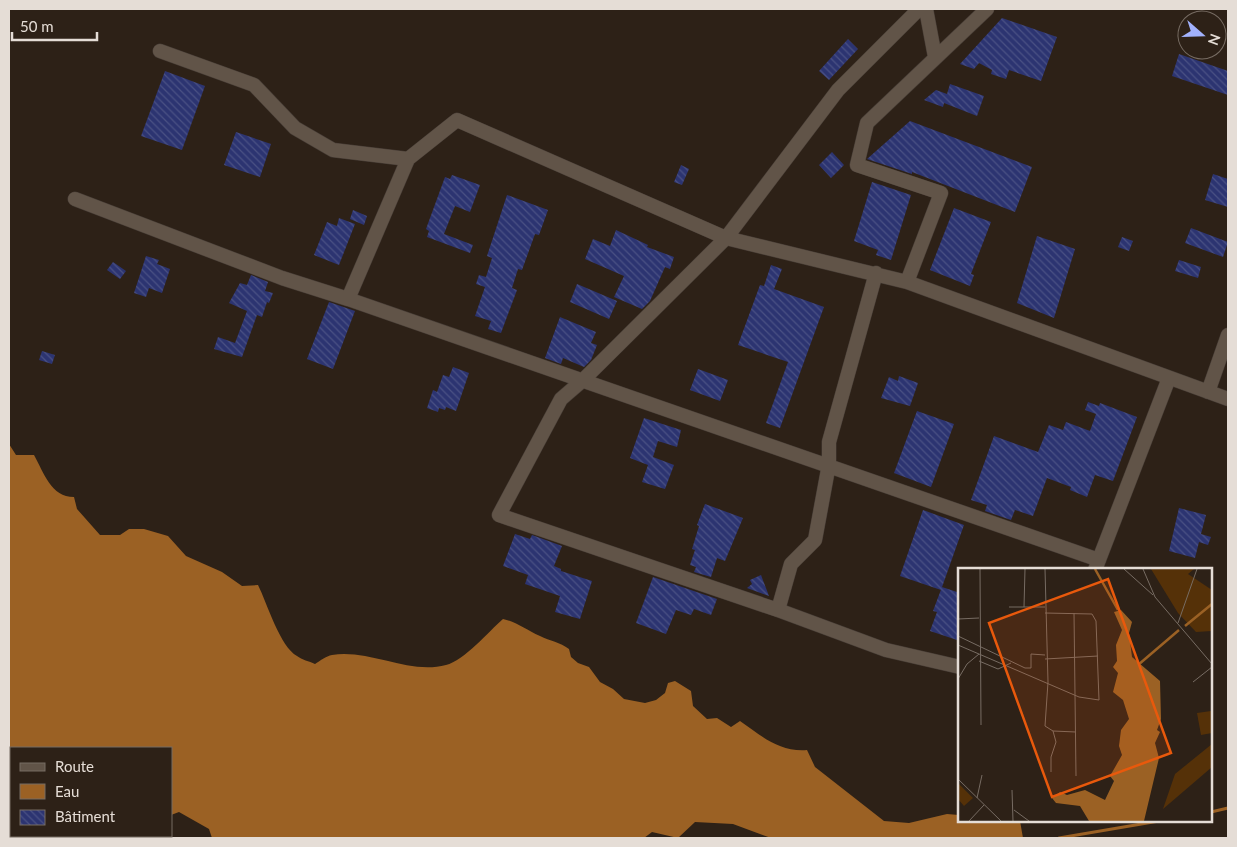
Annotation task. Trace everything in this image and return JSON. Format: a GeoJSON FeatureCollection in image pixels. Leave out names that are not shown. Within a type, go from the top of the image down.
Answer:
{"type":"FeatureCollection","features":[{"type":"Feature","properties":{"kind":"street"},"geometry":{"type":"LineString","coordinates":[[918,9],[838,90],[726,238],[583,380],[560,399],[499,515],[778,610],[886,650],[958,667]]}},
{"type":"Feature","properties":{"kind":"street"},"geometry":{"type":"LineString","coordinates":[[926,9],[935,57]]}},
{"type":"Feature","properties":{"kind":"street"},"geometry":{"type":"LineString","coordinates":[[907,282],[941,194],[857,165],[866,124],[987,9]]}},
{"type":"Feature","properties":{"kind":"street"},"geometry":{"type":"LineString","coordinates":[[160,51],[254,85],[296,128],[333,150],[408,159]]}},
{"type":"Feature","properties":{"kind":"street"},"geometry":{"type":"LineString","coordinates":[[348,299],[408,159],[457,120],[726,238],[907,282],[1099,350],[1228,399]]}},
{"type":"Feature","properties":{"kind":"street"},"geometry":{"type":"LineString","coordinates":[[75,199],[282,278],[829,464],[1097,565],[1169,378]]}},
{"type":"Feature","properties":{"kind":"street"},"geometry":{"type":"LineString","coordinates":[[778,610],[791,564],[816,540],[829,464],[829,442],[876,273]]}},
{"type":"Feature","properties":{"kind":"street"},"geometry":{"type":"LineString","coordinates":[[1208,392],[1228,335]]}},
{"type":"Feature","properties":{"kind":"water"},"geometry":{"type":"Polygon","coordinates":[[[9,444],[16,455],[34,455],[49,483],[59,493],[74,497],[77,509],[100,535],[120,535],[129,529],[144,529],[168,536],[186,556],[222,572],[242,586],[258,585],[274,624],[285,644],[299,657],[315,664],[325,657],[346,654],[361,655],[418,667],[446,665],[461,658],[503,619],[566,647],[569,649],[571,657],[578,663],[589,667],[600,682],[613,689],[624,699],[645,703],[656,700],[665,693],[668,683],[675,681],[691,691],[693,706],[707,719],[717,718],[731,727],[740,721],[764,738],[780,746],[788,749],[807,750],[815,767],[884,821],[909,823],[947,814],[958,815],[958,822],[1020,822],[1023,838],[771,838],[733,824],[695,822],[678,838],[652,832],[644,838],[212,838],[209,829],[179,812],[172,815],[172,747],[10,747],[9,763],[9,444]]]}},
{"type":"Feature","properties":{"kind":"building"},"geometry":{"type":"Polygon","coordinates":[[[1002,18],[1057,37],[1041,81],[1009,70],[1006,79],[991,74],[992,70],[979,63],[974,69],[960,64],[1002,18]]]}},
{"type":"Feature","properties":{"kind":"building"},"geometry":{"type":"Polygon","coordinates":[[[848,39],[858,49],[829,80],[819,71],[848,39]]]}},
{"type":"Feature","properties":{"kind":"building"},"geometry":{"type":"Polygon","coordinates":[[[1177,60],[1196,60],[1228,71],[1228,95],[1172,76],[1177,60]]]}},
{"type":"Feature","properties":{"kind":"building"},"geometry":{"type":"Polygon","coordinates":[[[165,71],[205,86],[182,150],[141,136],[165,71]]]}},
{"type":"Feature","properties":{"kind":"building"},"geometry":{"type":"Polygon","coordinates":[[[950,84],[984,96],[977,116],[944,103],[943,107],[924,100],[936,90],[947,94],[950,84]]]}},
{"type":"Feature","properties":{"kind":"building"},"geometry":{"type":"Polygon","coordinates":[[[910,121],[1032,167],[1015,212],[912,172],[912,174],[867,159],[910,121]]]}},
{"type":"Feature","properties":{"kind":"building"},"geometry":{"type":"Polygon","coordinates":[[[236,132],[271,144],[260,177],[224,165],[236,132]]]}},
{"type":"Feature","properties":{"kind":"building"},"geometry":{"type":"Polygon","coordinates":[[[832,152],[844,165],[831,178],[819,165],[832,152]]]}},
{"type":"Feature","properties":{"kind":"building"},"geometry":{"type":"Polygon","coordinates":[[[681,165],[689,169],[682,185],[674,182],[681,165]]]}},
{"type":"Feature","properties":{"kind":"building"},"geometry":{"type":"Polygon","coordinates":[[[1213,174],[1228,179],[1228,207],[1205,200],[1213,174]]]}},
{"type":"Feature","properties":{"kind":"building"},"geometry":{"type":"Polygon","coordinates":[[[452,175],[480,185],[470,212],[455,206],[444,234],[473,245],[470,253],[427,237],[429,231],[426,229],[445,177],[450,179],[452,175]]]}},
{"type":"Feature","properties":{"kind":"building"},"geometry":{"type":"Polygon","coordinates":[[[872,182],[911,195],[891,260],[876,255],[878,250],[854,241],[872,182]]]}},
{"type":"Feature","properties":{"kind":"building"},"geometry":{"type":"Polygon","coordinates":[[[507,195],[548,210],[539,235],[535,234],[522,270],[518,269],[512,288],[517,290],[501,333],[488,329],[491,321],[475,316],[485,287],[476,284],[479,275],[486,277],[492,258],[487,256],[507,195]]]}},
{"type":"Feature","properties":{"kind":"building"},"geometry":{"type":"Polygon","coordinates":[[[954,208],[991,222],[971,274],[974,275],[970,286],[930,270],[954,208]]]}},
{"type":"Feature","properties":{"kind":"building"},"geometry":{"type":"Polygon","coordinates":[[[353,210],[367,216],[364,225],[350,219],[353,210]]]}},
{"type":"Feature","properties":{"kind":"building"},"geometry":{"type":"Polygon","coordinates":[[[339,218],[355,224],[339,265],[314,255],[327,222],[337,226],[339,218]]]}},
{"type":"Feature","properties":{"kind":"building"},"geometry":{"type":"Polygon","coordinates":[[[1191,228],[1228,242],[1223,257],[1185,243],[1191,228]]]}},
{"type":"Feature","properties":{"kind":"building"},"geometry":{"type":"Polygon","coordinates":[[[616,230],[648,245],[647,247],[674,257],[670,269],[665,267],[650,301],[642,309],[614,297],[624,276],[585,259],[593,239],[610,246],[616,230]]]}},
{"type":"Feature","properties":{"kind":"building"},"geometry":{"type":"Polygon","coordinates":[[[1037,236],[1075,249],[1054,318],[1017,303],[1037,236]]]}},
{"type":"Feature","properties":{"kind":"building"},"geometry":{"type":"Polygon","coordinates":[[[1122,237],[1133,241],[1129,251],[1118,247],[1122,237]]]}},
{"type":"Feature","properties":{"kind":"building"},"geometry":{"type":"Polygon","coordinates":[[[146,256],[159,260],[157,264],[170,269],[162,293],[149,288],[146,297],[134,293],[146,256]]]}},
{"type":"Feature","properties":{"kind":"building"},"geometry":{"type":"Polygon","coordinates":[[[1179,260],[1201,267],[1198,278],[1175,271],[1179,260]]]}},
{"type":"Feature","properties":{"kind":"building"},"geometry":{"type":"Polygon","coordinates":[[[113,262],[126,271],[120,279],[107,270],[113,262]]]}},
{"type":"Feature","properties":{"kind":"building"},"geometry":{"type":"Polygon","coordinates":[[[771,265],[782,269],[774,289],[824,307],[780,428],[766,423],[788,362],[738,345],[760,285],[764,286],[771,265]]]}},
{"type":"Feature","properties":{"kind":"building"},"geometry":{"type":"Polygon","coordinates":[[[251,275],[268,282],[265,291],[273,293],[269,303],[267,302],[262,317],[257,315],[242,357],[214,349],[218,337],[235,343],[247,311],[229,303],[240,283],[247,285],[251,275]]]}},
{"type":"Feature","properties":{"kind":"building"},"geometry":{"type":"Polygon","coordinates":[[[577,284],[617,301],[609,319],[570,302],[577,284]]]}},
{"type":"Feature","properties":{"kind":"building"},"geometry":{"type":"Polygon","coordinates":[[[329,302],[355,311],[333,369],[307,359],[329,302]]]}},
{"type":"Feature","properties":{"kind":"building"},"geometry":{"type":"Polygon","coordinates":[[[560,317],[596,332],[591,343],[597,345],[591,360],[584,367],[563,358],[561,364],[545,358],[560,317]]]}},
{"type":"Feature","properties":{"kind":"building"},"geometry":{"type":"Polygon","coordinates":[[[42,351],[55,355],[52,364],[39,360],[42,351]]]}},
{"type":"Feature","properties":{"kind":"building"},"geometry":{"type":"Polygon","coordinates":[[[453,367],[469,373],[456,411],[446,407],[445,410],[439,408],[438,412],[427,408],[433,390],[437,392],[443,375],[449,377],[453,367]]]}},
{"type":"Feature","properties":{"kind":"building"},"geometry":{"type":"Polygon","coordinates":[[[698,369],[728,380],[720,401],[690,390],[698,369]]]}},
{"type":"Feature","properties":{"kind":"building"},"geometry":{"type":"Polygon","coordinates":[[[899,376],[918,383],[910,406],[881,398],[889,377],[898,381],[899,376]]]}},
{"type":"Feature","properties":{"kind":"building"},"geometry":{"type":"Polygon","coordinates":[[[1088,402],[1099,406],[1100,403],[1137,417],[1113,481],[1095,475],[1087,497],[1070,490],[1071,487],[1047,478],[1033,516],[1015,510],[1011,520],[985,511],[987,505],[971,500],[994,436],[1038,452],[1049,425],[1063,430],[1066,422],[1090,431],[1096,414],[1085,410],[1088,402]]]}},
{"type":"Feature","properties":{"kind":"building"},"geometry":{"type":"Polygon","coordinates":[[[917,411],[954,424],[931,487],[894,473],[917,411]]]}},
{"type":"Feature","properties":{"kind":"building"},"geometry":{"type":"Polygon","coordinates":[[[644,418],[681,430],[677,447],[658,441],[653,457],[674,465],[665,489],[642,482],[648,465],[630,458],[644,418]]]}},
{"type":"Feature","properties":{"kind":"building"},"geometry":{"type":"Polygon","coordinates":[[[705,504],[743,518],[725,561],[717,558],[711,577],[694,572],[696,567],[690,565],[695,550],[692,549],[699,526],[697,525],[705,504]]]}},
{"type":"Feature","properties":{"kind":"building"},"geometry":{"type":"Polygon","coordinates":[[[1179,508],[1206,515],[1201,534],[1211,537],[1208,545],[1199,542],[1195,558],[1169,551],[1179,508]]]}},
{"type":"Feature","properties":{"kind":"building"},"geometry":{"type":"Polygon","coordinates":[[[923,510],[964,525],[941,590],[900,576],[923,510]]]}},
{"type":"Feature","properties":{"kind":"building"},"geometry":{"type":"Polygon","coordinates":[[[515,534],[530,539],[532,535],[562,546],[554,566],[561,569],[561,571],[592,581],[580,619],[555,612],[560,596],[525,584],[528,575],[503,566],[515,534]]]}},
{"type":"Feature","properties":{"kind":"building"},"geometry":{"type":"Polygon","coordinates":[[[761,575],[769,596],[747,588],[752,584],[750,580],[761,575]]]}},
{"type":"Feature","properties":{"kind":"building"},"geometry":{"type":"Polygon","coordinates":[[[653,577],[717,599],[711,615],[694,609],[691,615],[676,610],[666,634],[636,623],[653,577]]]}},
{"type":"Feature","properties":{"kind":"building"},"geometry":{"type":"Polygon","coordinates":[[[942,587],[958,592],[958,640],[930,631],[937,612],[933,611],[942,587]]]}},
{"type":"Feature","properties":{"kind":"waterway"},"geometry":{"type":"LineString","coordinates":[[1212,812],[1228,808]]}},
{"type":"Feature","properties":{"kind":"waterway"},"geometry":{"type":"LineString","coordinates":[[1059,838],[1153,822]]}}]}
